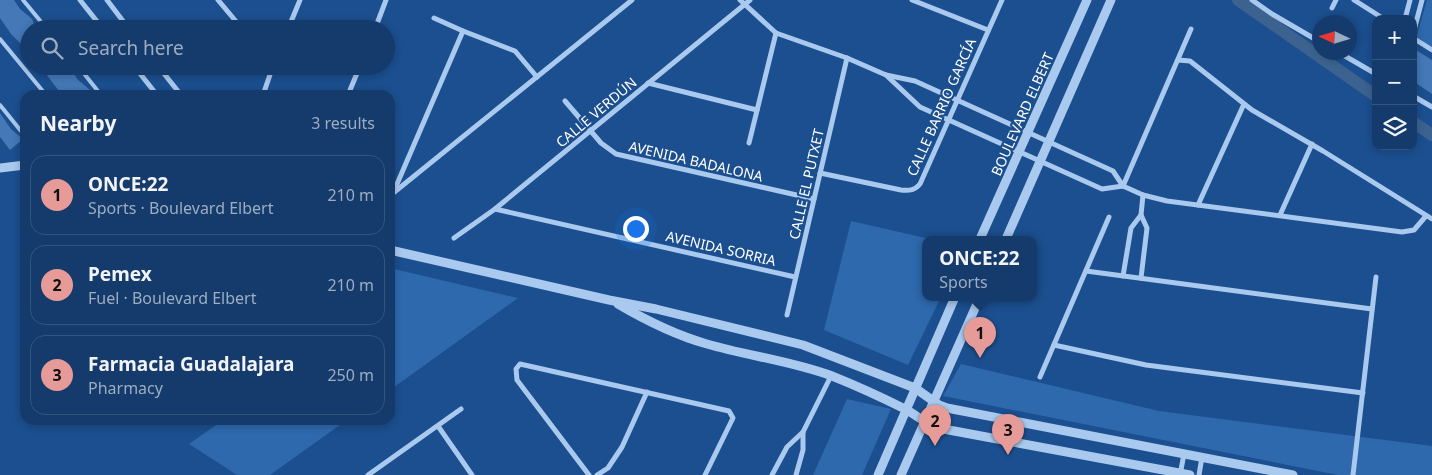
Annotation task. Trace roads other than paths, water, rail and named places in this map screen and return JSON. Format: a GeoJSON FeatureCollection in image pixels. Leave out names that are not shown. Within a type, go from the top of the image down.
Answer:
{"type":"FeatureCollection","features":[{"type":"Feature","properties":{"kind":"street"},"geometry":{"type":"LineString","coordinates":[[80,0],[96,20]]}},
{"type":"Feature","properties":{"kind":"street"},"geometry":{"type":"LineString","coordinates":[[107,0],[123,20]]}},
{"type":"Feature","properties":{"kind":"street"},"geometry":{"type":"LineString","coordinates":[[218,0],[235,20]]}},
{"type":"Feature","properties":{"kind":"street"},"geometry":{"type":"LineString","coordinates":[[292,20],[300,0]]}},
{"type":"Feature","properties":{"kind":"street"},"geometry":{"type":"LineString","coordinates":[[395,190],[632,0]]}},
{"type":"Feature","properties":{"kind":"street"},"geometry":{"type":"LineString","coordinates":[[740,0],[776,33],[847,58],[886,75],[915,81],[1113,171],[1123,186],[1143,195],[1198,205],[1402,232],[1414,230],[1426,216]]}},
{"type":"Feature","properties":{"kind":"street","name":"CALLE VERDÚN"},"geometry":{"type":"LineString","coordinates":[[454,238],[495,209],[750,0]]}},
{"type":"Feature","properties":{"kind":"street"},"geometry":{"type":"LineString","coordinates":[[912,0],[988,30]]}},
{"type":"Feature","properties":{"kind":"street","name":"CALLE BARRIO GARCÍA"},"geometry":{"type":"LineString","coordinates":[[820,173],[901,190],[913,190],[920,184],[1002,0]]}},
{"type":"Feature","properties":{"kind":"street","name":"BOULEVARD ELBERT"},"geometry":{"type":"LineString","coordinates":[[981,236],[1087,0]]}},
{"type":"Feature","properties":{"kind":"street"},"geometry":{"type":"LineString","coordinates":[[1007,236],[1112,0]]}},
{"type":"Feature","properties":{"kind":"street"},"geometry":{"type":"LineString","coordinates":[[1252,0],[1312,37]]}},
{"type":"Feature","properties":{"kind":"street"},"geometry":{"type":"LineString","coordinates":[[1332,8],[1336,0]]}},
{"type":"Feature","properties":{"kind":"street"},"geometry":{"type":"LineString","coordinates":[[1354,0],[1378,15]]}},
{"type":"Feature","properties":{"kind":"street"},"geometry":{"type":"LineString","coordinates":[[1406,15],[1410,0]]}},
{"type":"Feature","properties":{"kind":"street"},"geometry":{"type":"LineString","coordinates":[[1417,20],[1422,0]]}},
{"type":"Feature","properties":{"kind":"street"},"geometry":{"type":"LineString","coordinates":[[378,20],[384,1]]}},
{"type":"Feature","properties":{"kind":"street"},"geometry":{"type":"LineString","coordinates":[[434,18],[515,51],[537,77]]}},
{"type":"Feature","properties":{"kind":"street"},"geometry":{"type":"LineString","coordinates":[[1123,186],[1191,29]]}},
{"type":"Feature","properties":{"kind":"street"},"geometry":{"type":"LineString","coordinates":[[395,184],[464,31]]}},
{"type":"Feature","properties":{"kind":"street"},"geometry":{"type":"LineString","coordinates":[[749,143],[776,33]]}},
{"type":"Feature","properties":{"kind":"street"},"geometry":{"type":"LineString","coordinates":[[1417,39],[1432,50]]}},
{"type":"Feature","properties":{"kind":"street","name":"CALLE EL PUTXET"},"geometry":{"type":"LineString","coordinates":[[787,315],[847,58]]}},
{"type":"Feature","properties":{"kind":"street"},"geometry":{"type":"LineString","coordinates":[[1178,60],[1190,61],[1244,104],[1432,219]]}},
{"type":"Feature","properties":{"kind":"street"},"geometry":{"type":"LineString","coordinates":[[1352,60],[1372,72]]}},
{"type":"Feature","properties":{"kind":"street"},"geometry":{"type":"LineString","coordinates":[[141,75],[153,90]]}},
{"type":"Feature","properties":{"kind":"street"},"geometry":{"type":"LineString","coordinates":[[165,75],[177,90]]}},
{"type":"Feature","properties":{"kind":"street"},"geometry":{"type":"LineString","coordinates":[[265,90],[270,75]]}},
{"type":"Feature","properties":{"kind":"street"},"geometry":{"type":"LineString","coordinates":[[350,90],[356,75]]}},
{"type":"Feature","properties":{"kind":"street"},"geometry":{"type":"LineString","coordinates":[[886,75],[920,107],[1102,189],[1123,186]]}},
{"type":"Feature","properties":{"kind":"street"},"geometry":{"type":"LineString","coordinates":[[648,83],[757,110]]}},
{"type":"Feature","properties":{"kind":"street"},"geometry":{"type":"LineString","coordinates":[[1417,98],[1432,107]]}},
{"type":"Feature","properties":{"kind":"street","name":"AVENIDA BADALONA"},"geometry":{"type":"LineString","coordinates":[[565,101],[601,143],[616,154],[814,199]]}},
{"type":"Feature","properties":{"kind":"street"},"geometry":{"type":"LineString","coordinates":[[1198,205],[1244,104]]}},
{"type":"Feature","properties":{"kind":"street"},"geometry":{"type":"LineString","coordinates":[[1280,215],[1312,144]]}},
{"type":"Feature","properties":{"kind":"street"},"geometry":{"type":"LineString","coordinates":[[0,168],[20,166]]}},
{"type":"Feature","properties":{"kind":"street"},"geometry":{"type":"LineString","coordinates":[[1140,278],[1146,228],[1141,215],[1143,195]]}},
{"type":"Feature","properties":{"kind":"street","name":"AVENIDA SORRIA"},"geometry":{"type":"LineString","coordinates":[[495,209],[796,277]]}},
{"type":"Feature","properties":{"kind":"street"},"geometry":{"type":"LineString","coordinates":[[1123,276],[1131,228],[1141,215]]}},
{"type":"Feature","properties":{"kind":"street"},"geometry":{"type":"LineString","coordinates":[[1040,377],[1109,218]]}},
{"type":"Feature","properties":{"kind":"street"},"geometry":{"type":"LineString","coordinates":[[395,251],[656,309],[803,345],[915,388],[934,402],[948,408],[1293,475]]}},
{"type":"Feature","properties":{"kind":"street"},"geometry":{"type":"LineString","coordinates":[[1086,271],[1372,309]]}},
{"type":"Feature","properties":{"kind":"street"},"geometry":{"type":"LineString","coordinates":[[1353,475],[1376,277]]}},
{"type":"Feature","properties":{"kind":"street"},"geometry":{"type":"LineString","coordinates":[[610,300],[651,323],[679,335],[831,376],[906,410],[924,422],[938,428],[1190,475]]}},
{"type":"Feature","properties":{"kind":"street"},"geometry":{"type":"LineString","coordinates":[[878,475],[953,301]]}},
{"type":"Feature","properties":{"kind":"street"},"geometry":{"type":"LineString","coordinates":[[901,475],[978,301]]}},
{"type":"Feature","properties":{"kind":"street"},"geometry":{"type":"LineString","coordinates":[[651,323],[648,314],[650,310],[656,309]]}},
{"type":"Feature","properties":{"kind":"street"},"geometry":{"type":"LineString","coordinates":[[1054,345],[1146,365],[1362,394]]}},
{"type":"Feature","properties":{"kind":"street"},"geometry":{"type":"LineString","coordinates":[[589,475],[517,380],[516,369],[520,364],[729,411],[733,418],[705,475]]}},
{"type":"Feature","properties":{"kind":"street"},"geometry":{"type":"LineString","coordinates":[[772,475],[787,447],[803,432],[831,376]]}},
{"type":"Feature","properties":{"kind":"street"},"geometry":{"type":"LineString","coordinates":[[597,475],[608,468],[622,447],[647,392]]}},
{"type":"Feature","properties":{"kind":"street"},"geometry":{"type":"LineString","coordinates":[[368,475],[461,409]]}},
{"type":"Feature","properties":{"kind":"street"},"geometry":{"type":"LineString","coordinates":[[438,426],[472,475]]}},
{"type":"Feature","properties":{"kind":"street"},"geometry":{"type":"LineString","coordinates":[[796,475],[803,450],[803,432]]}},
{"type":"Feature","properties":{"kind":"street"},"geometry":{"type":"LineString","coordinates":[[1181,474],[1184,454]]}},
{"type":"Feature","properties":{"kind":"street"},"geometry":{"type":"LineString","coordinates":[[1199,475],[1202,457]]}},
{"type":"Feature","properties":{"kind":"lane"},"geometry":{"type":"LineString","coordinates":[[23,0],[40,20]]}},
{"type":"Feature","properties":{"kind":"lane"},"geometry":{"type":"LineString","coordinates":[[0,39],[20,63]]}},
{"type":"Feature","properties":{"kind":"lane"},"geometry":{"type":"LineString","coordinates":[[30,75],[42,90]]}},
{"type":"Feature","properties":{"kind":"lane"},"geometry":{"type":"LineString","coordinates":[[85,75],[97,90]]}},
{"type":"Feature","properties":{"kind":"lane"},"geometry":{"type":"LineString","coordinates":[[0,105],[20,130]]}},
{"type":"Feature","properties":{"kind":"waterway"},"geometry":{"type":"LineString","coordinates":[[1238,0],[1372,93]]}},
{"type":"Feature","properties":{"kind":"waterway"},"geometry":{"type":"LineString","coordinates":[[1417,125],[1432,135]]}},
{"type":"Feature","properties":{"kind":"place","name":"ONCE:22"},"geometry":{"type":"Point","coordinates":[980,358]}},
{"type":"Feature","properties":{"kind":"place","name":"Pemex"},"geometry":{"type":"Point","coordinates":[935,446]}},
{"type":"Feature","properties":{"kind":"place","name":"Farmacia Guadalajara"},"geometry":{"type":"Point","coordinates":[1008,455]}}]}
